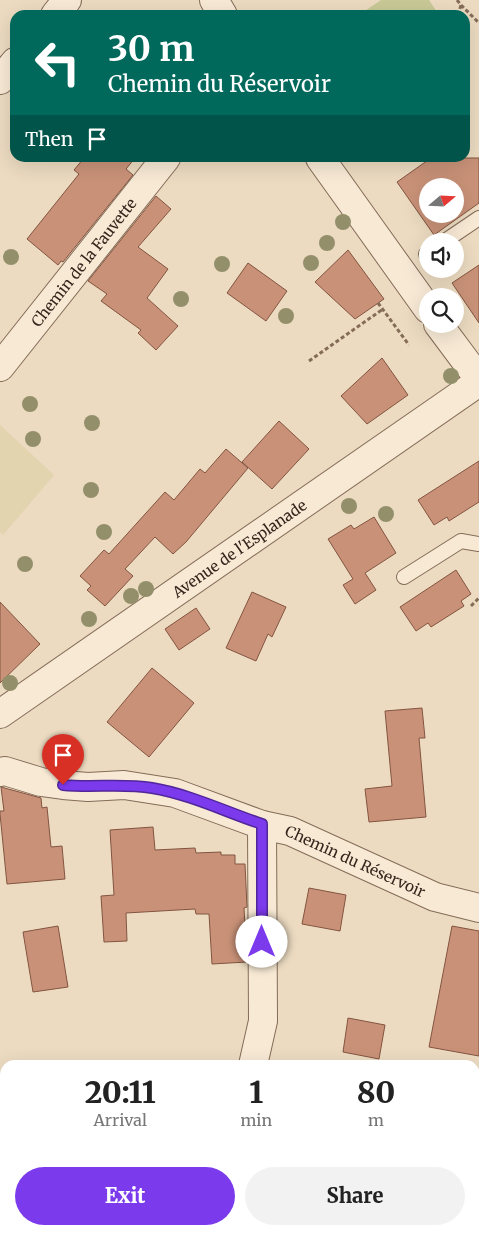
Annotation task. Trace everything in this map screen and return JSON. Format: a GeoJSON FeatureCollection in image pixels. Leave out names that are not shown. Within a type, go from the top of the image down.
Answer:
{"type":"FeatureCollection","features":[{"type":"Feature","properties":{"kind":"street"},"geometry":{"type":"LineString","coordinates":[[58,10],[67,0]]}},
{"type":"Feature","properties":{"kind":"street"},"geometry":{"type":"LineString","coordinates":[[0,80],[10,68]]}},
{"type":"Feature","properties":{"kind":"street","name":"Chemin de la Fauvette"},"geometry":{"type":"LineString","coordinates":[[0,367],[163,162]]}},
{"type":"Feature","properties":{"kind":"street"},"geometry":{"type":"LineString","coordinates":[[323,162],[419,296]]}},
{"type":"Feature","properties":{"kind":"street"},"geometry":{"type":"LineString","coordinates":[[445,333],[479,380]]}},
{"type":"Feature","properties":{"kind":"street","name":"Avenue de l'Esplanade"},"geometry":{"type":"LineString","coordinates":[[0,714],[479,380]]}},
{"type":"Feature","properties":{"kind":"street","name":"Chemin du Réservoir"},"geometry":{"type":"LineString","coordinates":[[0,772],[5,771],[41,782],[63,785],[88,787],[124,785],[175,793],[262,824],[290,831],[435,897],[479,908]]}},
{"type":"Feature","properties":{"kind":"street"},"geometry":{"type":"LineString","coordinates":[[254,1060],[263,1021],[262,824]]}},
{"type":"Feature","properties":{"kind":"lane"},"geometry":{"type":"LineString","coordinates":[[457,233],[479,218]]}},
{"type":"Feature","properties":{"kind":"lane"},"geometry":{"type":"LineString","coordinates":[[404,577],[462,541],[479,544]]}},
{"type":"Feature","properties":{"kind":"path"},"geometry":{"type":"LineString","coordinates":[[457,0],[466,10]]}},
{"type":"Feature","properties":{"kind":"path"},"geometry":{"type":"LineString","coordinates":[[460,10],[461,5]]}},
{"type":"Feature","properties":{"kind":"path"},"geometry":{"type":"LineString","coordinates":[[470,14],[479,23]]}},
{"type":"Feature","properties":{"kind":"path"},"geometry":{"type":"LineString","coordinates":[[378,303],[409,346]]}},
{"type":"Feature","properties":{"kind":"path"},"geometry":{"type":"LineString","coordinates":[[309,360],[383,309]]}},
{"type":"Feature","properties":{"kind":"path"},"geometry":{"type":"LineString","coordinates":[[471,606],[479,598]]}},
{"type":"Feature","properties":{"kind":"shaded area"},"geometry":{"type":"Polygon","coordinates":[[[0,425],[54,475],[3,535],[0,532],[0,425]]]}},
{"type":"Feature","properties":{"kind":"green space"},"geometry":{"type":"Polygon","coordinates":[[[381,0],[429,0],[436,10],[366,10],[381,0]]]}},
{"type":"Feature","properties":{"kind":"building"},"geometry":{"type":"Polygon","coordinates":[[[470,158],[479,158],[479,203],[464,214],[464,178],[419,178],[419,214],[397,182],[425,162],[470,162],[470,158]]]}},
{"type":"Feature","properties":{"kind":"building"},"geometry":{"type":"Polygon","coordinates":[[[81,162],[132,162],[126,169],[133,175],[63,262],[61,261],[58,265],[27,239],[79,174],[74,170],[81,162]]]}},
{"type":"Feature","properties":{"kind":"building"},"geometry":{"type":"Polygon","coordinates":[[[156,196],[171,209],[138,247],[168,269],[147,298],[178,326],[156,350],[138,333],[141,330],[101,301],[107,294],[88,281],[156,196]]]}},
{"type":"Feature","properties":{"kind":"building"},"geometry":{"type":"Polygon","coordinates":[[[426,223],[451,223],[437,233],[433,233],[426,223]]]}},
{"type":"Feature","properties":{"kind":"building"},"geometry":{"type":"Polygon","coordinates":[[[348,250],[384,299],[355,319],[315,282],[348,250]]]}},
{"type":"Feature","properties":{"kind":"building"},"geometry":{"type":"Polygon","coordinates":[[[248,263],[287,291],[266,321],[227,293],[248,263]]]}},
{"type":"Feature","properties":{"kind":"building"},"geometry":{"type":"Polygon","coordinates":[[[479,265],[479,323],[464,301],[464,288],[455,288],[452,283],[460,278],[464,278],[464,275],[479,265]]]}},
{"type":"Feature","properties":{"kind":"building"},"geometry":{"type":"Polygon","coordinates":[[[382,358],[408,395],[367,424],[341,396],[382,358]]]}},
{"type":"Feature","properties":{"kind":"building"},"geometry":{"type":"Polygon","coordinates":[[[279,421],[309,449],[272,489],[242,462],[279,421]]]}},
{"type":"Feature","properties":{"kind":"building"},"geometry":{"type":"Polygon","coordinates":[[[226,449],[248,468],[186,542],[173,554],[155,537],[125,569],[133,576],[105,606],[87,590],[91,586],[80,576],[104,550],[109,554],[165,492],[174,500],[200,469],[205,473],[226,449]]]}},
{"type":"Feature","properties":{"kind":"building"},"geometry":{"type":"Polygon","coordinates":[[[479,461],[479,502],[449,521],[447,517],[434,525],[418,500],[479,461]]]}},
{"type":"Feature","properties":{"kind":"building"},"geometry":{"type":"Polygon","coordinates":[[[374,517],[396,553],[365,573],[376,590],[355,604],[343,585],[353,579],[328,539],[351,525],[354,529],[374,517]]]}},
{"type":"Feature","properties":{"kind":"building"},"geometry":{"type":"Polygon","coordinates":[[[456,570],[471,594],[461,601],[464,606],[431,627],[428,623],[416,631],[400,607],[456,570]]]}},
{"type":"Feature","properties":{"kind":"building"},"geometry":{"type":"Polygon","coordinates":[[[252,592],[286,607],[272,637],[268,634],[256,661],[226,648],[252,592]]]}},
{"type":"Feature","properties":{"kind":"building"},"geometry":{"type":"Polygon","coordinates":[[[0,602],[40,644],[0,683],[0,602]]]}},
{"type":"Feature","properties":{"kind":"building"},"geometry":{"type":"Polygon","coordinates":[[[196,608],[210,629],[179,650],[165,629],[196,608]]]}},
{"type":"Feature","properties":{"kind":"building"},"geometry":{"type":"Polygon","coordinates":[[[152,668],[194,703],[149,757],[107,722],[152,668]]]}},
{"type":"Feature","properties":{"kind":"building"},"geometry":{"type":"Polygon","coordinates":[[[422,708],[425,738],[419,738],[426,817],[369,822],[365,789],[392,786],[385,711],[422,708]]]}},
{"type":"Feature","properties":{"kind":"building"},"geometry":{"type":"Polygon","coordinates":[[[1,787],[41,798],[42,808],[47,807],[51,847],[62,846],[65,879],[7,884],[0,814],[0,811],[4,811],[1,787]]]}},
{"type":"Feature","properties":{"kind":"building"},"geometry":{"type":"Polygon","coordinates":[[[153,827],[155,850],[195,848],[196,853],[221,852],[221,855],[235,855],[235,864],[245,864],[247,907],[244,908],[247,962],[212,964],[209,914],[196,914],[195,909],[126,913],[127,941],[104,942],[101,896],[114,895],[110,830],[153,827]]]}},
{"type":"Feature","properties":{"kind":"building"},"geometry":{"type":"Polygon","coordinates":[[[309,888],[346,895],[340,931],[302,924],[309,888]]]}},
{"type":"Feature","properties":{"kind":"building"},"geometry":{"type":"Polygon","coordinates":[[[58,926],[68,987],[33,992],[23,932],[58,926]]]}},
{"type":"Feature","properties":{"kind":"building"},"geometry":{"type":"Polygon","coordinates":[[[452,926],[479,931],[479,1056],[429,1047],[452,926]]]}},
{"type":"Feature","properties":{"kind":"building"},"geometry":{"type":"Polygon","coordinates":[[[348,1018],[385,1025],[379,1059],[343,1052],[348,1018]]]}},
{"type":"Feature","properties":{"kind":"route"},"geometry":{"type":"LineString","coordinates":[[63,785],[88,787],[124,785],[151,788],[175,793],[262,824],[262,942]]}}]}
